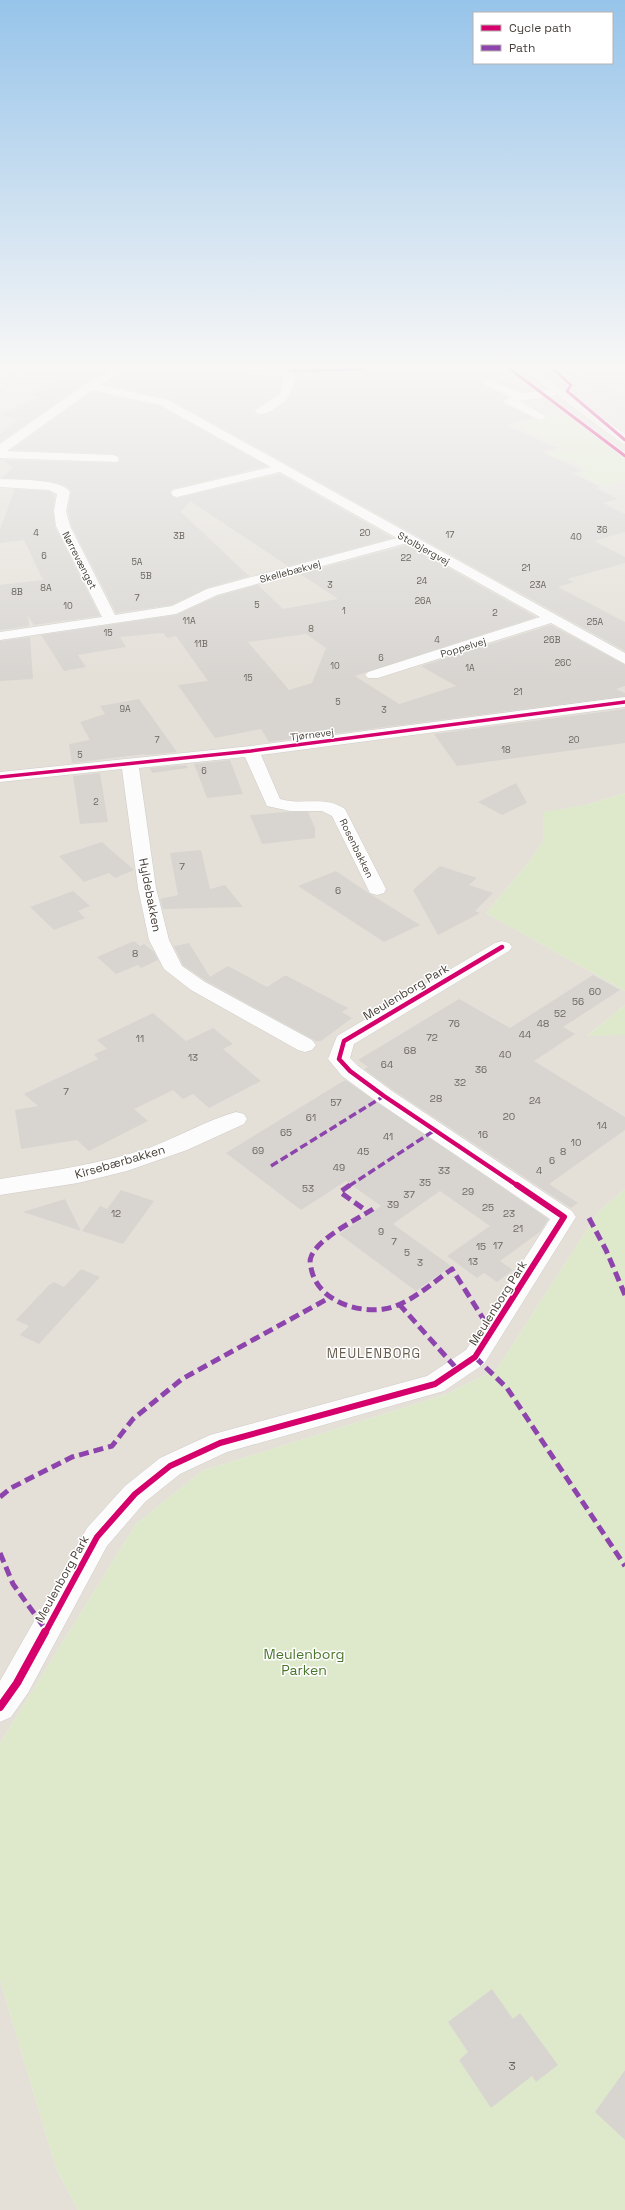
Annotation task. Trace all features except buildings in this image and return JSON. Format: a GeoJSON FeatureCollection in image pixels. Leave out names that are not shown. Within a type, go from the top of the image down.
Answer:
{"type":"FeatureCollection","features":[{"type":"Feature","properties":{"kind":"street"},"geometry":{"type":"LineString","coordinates":[[177,493],[264,472]]}},
{"type":"Feature","properties":{"kind":"street","name":"Stolbjergvej"},"geometry":{"type":"LineString","coordinates":[[288,472],[625,659]]}},
{"type":"Feature","properties":{"kind":"street","name":"Nørrevænget"},"geometry":{"type":"LineString","coordinates":[[0,483],[51,486],[64,492],[60,510],[63,526],[110,619]]}},
{"type":"Feature","properties":{"kind":"street","name":"Skellebækvej"},"geometry":{"type":"LineString","coordinates":[[110,619],[176,610],[212,592],[408,539]]}},
{"type":"Feature","properties":{"kind":"street","name":"Poppelvej"},"geometry":{"type":"LineString","coordinates":[[373,675],[553,618]]}},
{"type":"Feature","properties":{"kind":"street"},"geometry":{"type":"LineString","coordinates":[[0,636],[110,619]]}},
{"type":"Feature","properties":{"kind":"street","name":"Tjørnevej"},"geometry":{"type":"LineString","coordinates":[[0,777],[251,751],[625,702]]}},
{"type":"Feature","properties":{"kind":"street","name":"Rosenbakken"},"geometry":{"type":"LineString","coordinates":[[251,751],[273,802],[284,807],[321,805],[333,808],[339,813],[377,888]]}},
{"type":"Feature","properties":{"kind":"street","name":"Hyldebakken"},"geometry":{"type":"LineString","coordinates":[[130,763],[150,902],[159,940],[174,969],[198,986],[305,1045]]}},
{"type":"Feature","properties":{"kind":"street","name":"Meulenborg Park"},"geometry":{"type":"LineString","coordinates":[[0,1707],[17,1683],[96,1537],[135,1494],[170,1466],[220,1443],[435,1384],[475,1357],[564,1217],[384,1096],[350,1071],[339,1060],[344,1041],[502,947]]}},
{"type":"Feature","properties":{"kind":"street","name":"Kirsebærbakken"},"geometry":{"type":"LineString","coordinates":[[0,1187],[79,1174],[145,1157],[197,1139],[236,1119]]}},
{"type":"Feature","properties":{"kind":"shaded area"},"geometry":{"type":"Polygon","coordinates":[[[0,472],[625,472],[625,793],[586,805],[543,813],[543,841],[529,862],[486,913],[625,991],[625,1005],[588,1035],[625,1035],[625,1189],[599,1211],[497,1369],[447,1394],[202,1471],[136,1524],[0,1743],[0,472]]]}},
{"type":"Feature","properties":{"kind":"shaded area"},"geometry":{"type":"Polygon","coordinates":[[[0,1980],[56,2168],[78,2210],[0,2210],[0,1980]]]}},
{"type":"Feature","properties":{"kind":"green space"},"geometry":{"type":"Polygon","coordinates":[[[583,472],[625,472],[625,480],[602,486],[579,474],[583,472]]]}},
{"type":"Feature","properties":{"kind":"green space"},"geometry":{"type":"Polygon","coordinates":[[[625,793],[625,991],[486,913],[529,862],[543,841],[543,812],[586,805],[625,793]]]}},
{"type":"Feature","properties":{"kind":"green space"},"geometry":{"type":"Polygon","coordinates":[[[625,1005],[625,1035],[587,1036],[625,1005]]]}},
{"type":"Feature","properties":{"kind":"green space","name":"Meulenborg Parken"},"geometry":{"type":"Polygon","coordinates":[[[625,1189],[625,2210],[78,2210],[56,2168],[0,1980],[0,1743],[136,1524],[202,1471],[447,1394],[497,1369],[599,1211],[625,1189]]]}},
{"type":"Feature","properties":{"kind":"marked path"},"geometry":{"type":"LineString","coordinates":[[271,1166],[384,1096]]}},
{"type":"Feature","properties":{"kind":"marked path"},"geometry":{"type":"LineString","coordinates":[[368,1212],[340,1192],[435,1130]]}},
{"type":"Feature","properties":{"kind":"marked path"},"geometry":{"type":"LineString","coordinates":[[373,1209],[348,1224],[322,1243],[311,1257],[311,1269],[314,1280],[320,1289],[338,1302],[350,1306],[373,1310],[384,1309],[392,1307],[410,1298],[452,1269],[491,1331]]}},
{"type":"Feature","properties":{"kind":"marked path"},"geometry":{"type":"LineString","coordinates":[[589,1218],[606,1250],[625,1295]]}},
{"type":"Feature","properties":{"kind":"marked path"},"geometry":{"type":"LineString","coordinates":[[0,1497],[11,1488],[72,1457],[112,1446],[133,1419],[182,1379],[329,1298]]}},
{"type":"Feature","properties":{"kind":"marked path"},"geometry":{"type":"LineString","coordinates":[[399,1304],[457,1369]]}},
{"type":"Feature","properties":{"kind":"marked path"},"geometry":{"type":"LineString","coordinates":[[475,1357],[507,1388],[625,1566]]}},
{"type":"Feature","properties":{"kind":"marked path"},"geometry":{"type":"LineString","coordinates":[[0,1553],[13,1584],[46,1630]]}},
{"type":"Feature","properties":{"kind":"cycle path"},"geometry":{"type":"LineString","coordinates":[[0,777],[251,751],[625,702]]}},
{"type":"Feature","properties":{"kind":"cycle path"},"geometry":{"type":"LineString","coordinates":[[0,1707],[17,1683],[97,1537],[135,1494],[170,1466],[220,1443],[435,1384],[475,1357],[564,1217],[384,1096],[350,1071],[339,1059],[344,1041],[502,947]]}},
{"type":"Feature","properties":{"kind":"district","name":"MEULENBORG"},"geometry":{"type":"Point","coordinates":[374,1353]}}]}
